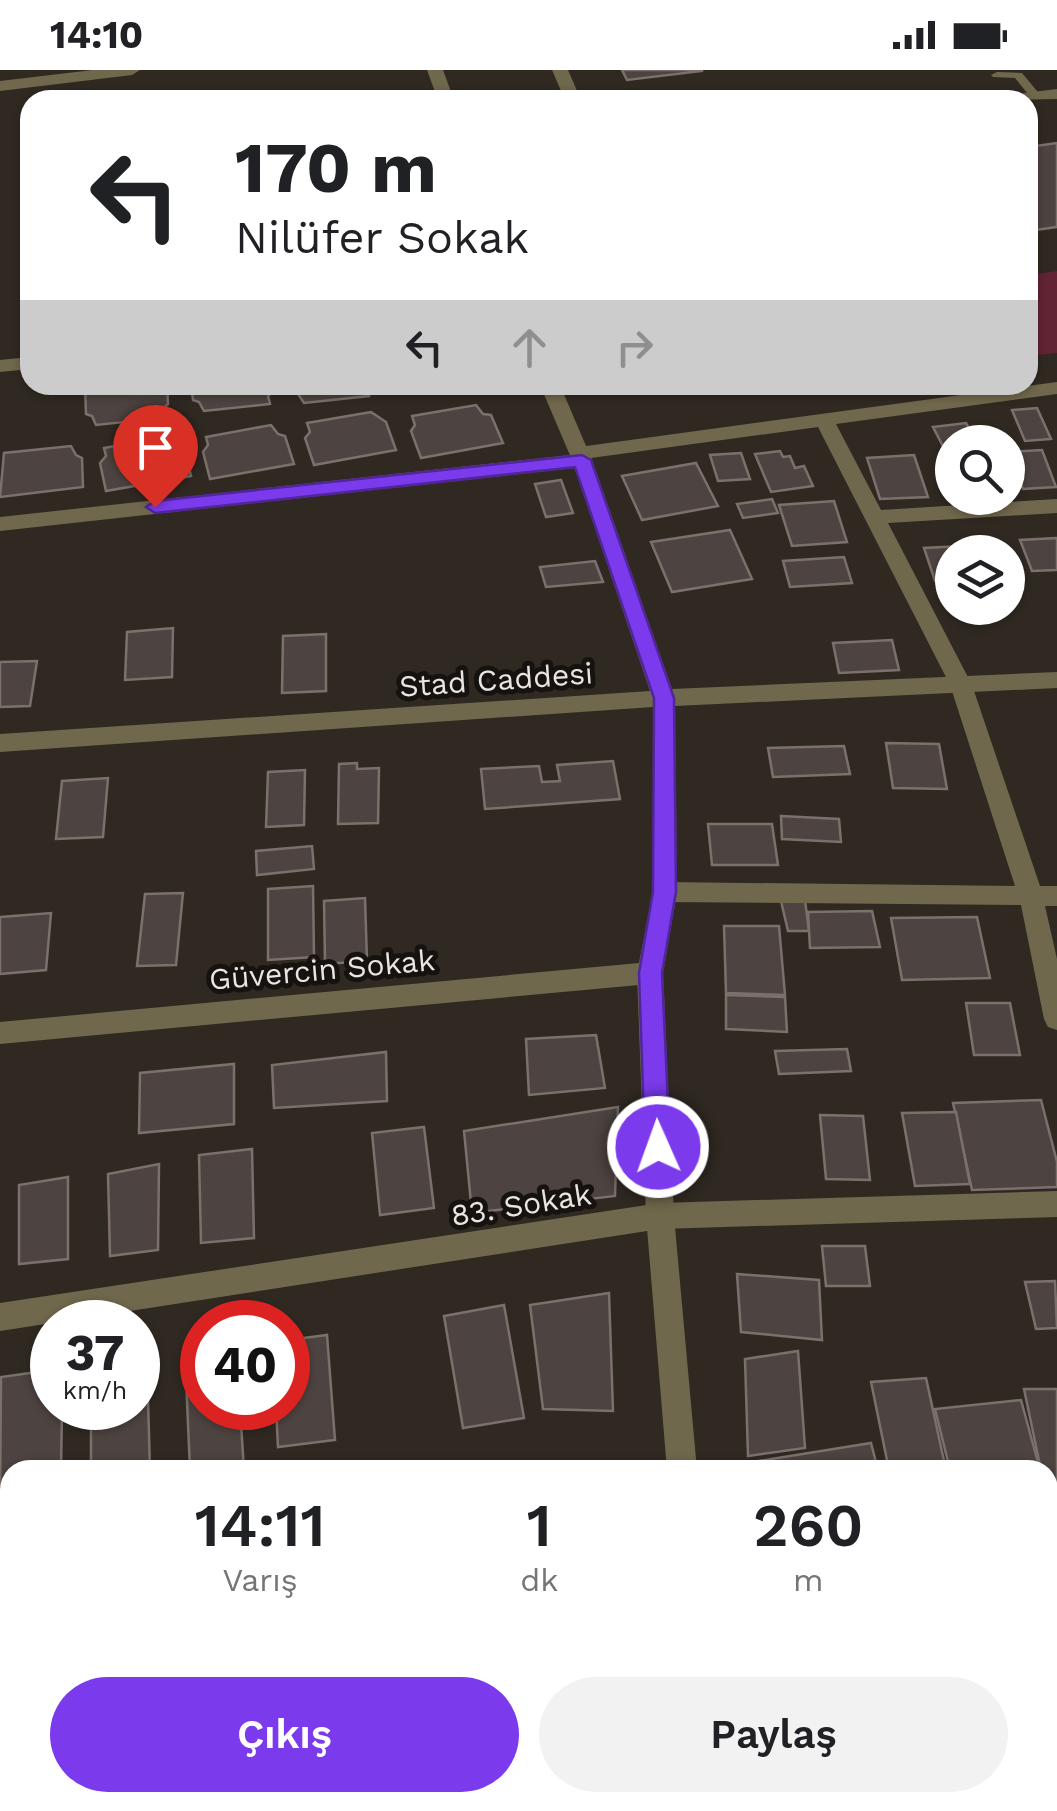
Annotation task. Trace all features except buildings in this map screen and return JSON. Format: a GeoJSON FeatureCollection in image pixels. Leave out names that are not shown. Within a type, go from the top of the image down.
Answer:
{"type":"FeatureCollection","features":[{"type":"Feature","properties":{"kind":"street"},"geometry":{"type":"LineString","coordinates":[[0,86],[132,70]]}},
{"type":"Feature","properties":{"kind":"street"},"geometry":{"type":"LineString","coordinates":[[554,395],[580,457],[664,698],[664,892],[650,973],[660,1216],[681,1460]]}},
{"type":"Feature","properties":{"kind":"street"},"geometry":{"type":"LineString","coordinates":[[0,524],[580,457],[1006,395]]}},
{"type":"Feature","properties":{"kind":"street"},"geometry":{"type":"LineString","coordinates":[[824,420],[961,684],[1031,896],[1057,1019]]}},
{"type":"Feature","properties":{"kind":"street"},"geometry":{"type":"LineString","coordinates":[[875,517],[1057,506]]}},
{"type":"Feature","properties":{"kind":"street","name":"Stad Caddesi"},"geometry":{"type":"LineString","coordinates":[[0,743],[664,698],[1057,680]]}},
{"type":"Feature","properties":{"kind":"street"},"geometry":{"type":"LineString","coordinates":[[664,892],[1057,896]]}},
{"type":"Feature","properties":{"kind":"street","name":"Güvercin Sokak"},"geometry":{"type":"LineString","coordinates":[[0,1033],[650,973]]}},
{"type":"Feature","properties":{"kind":"street","name":"83. Sokak"},"geometry":{"type":"LineString","coordinates":[[0,1317],[660,1216],[1057,1204]]}},
{"type":"Feature","properties":{"kind":"lane"},"geometry":{"type":"LineString","coordinates":[[997,75],[1018,74],[1031,90]]}},
{"type":"Feature","properties":{"kind":"shaded area"},"geometry":{"type":"Polygon","coordinates":[[[1057,271],[1057,353],[1038,355],[1038,274],[1057,271]]]}},
{"type":"Feature","properties":{"kind":"route"},"geometry":{"type":"LineString","coordinates":[[155,507],[582,460],[664,698],[664,892],[650,973],[658,1147]]}}]}
